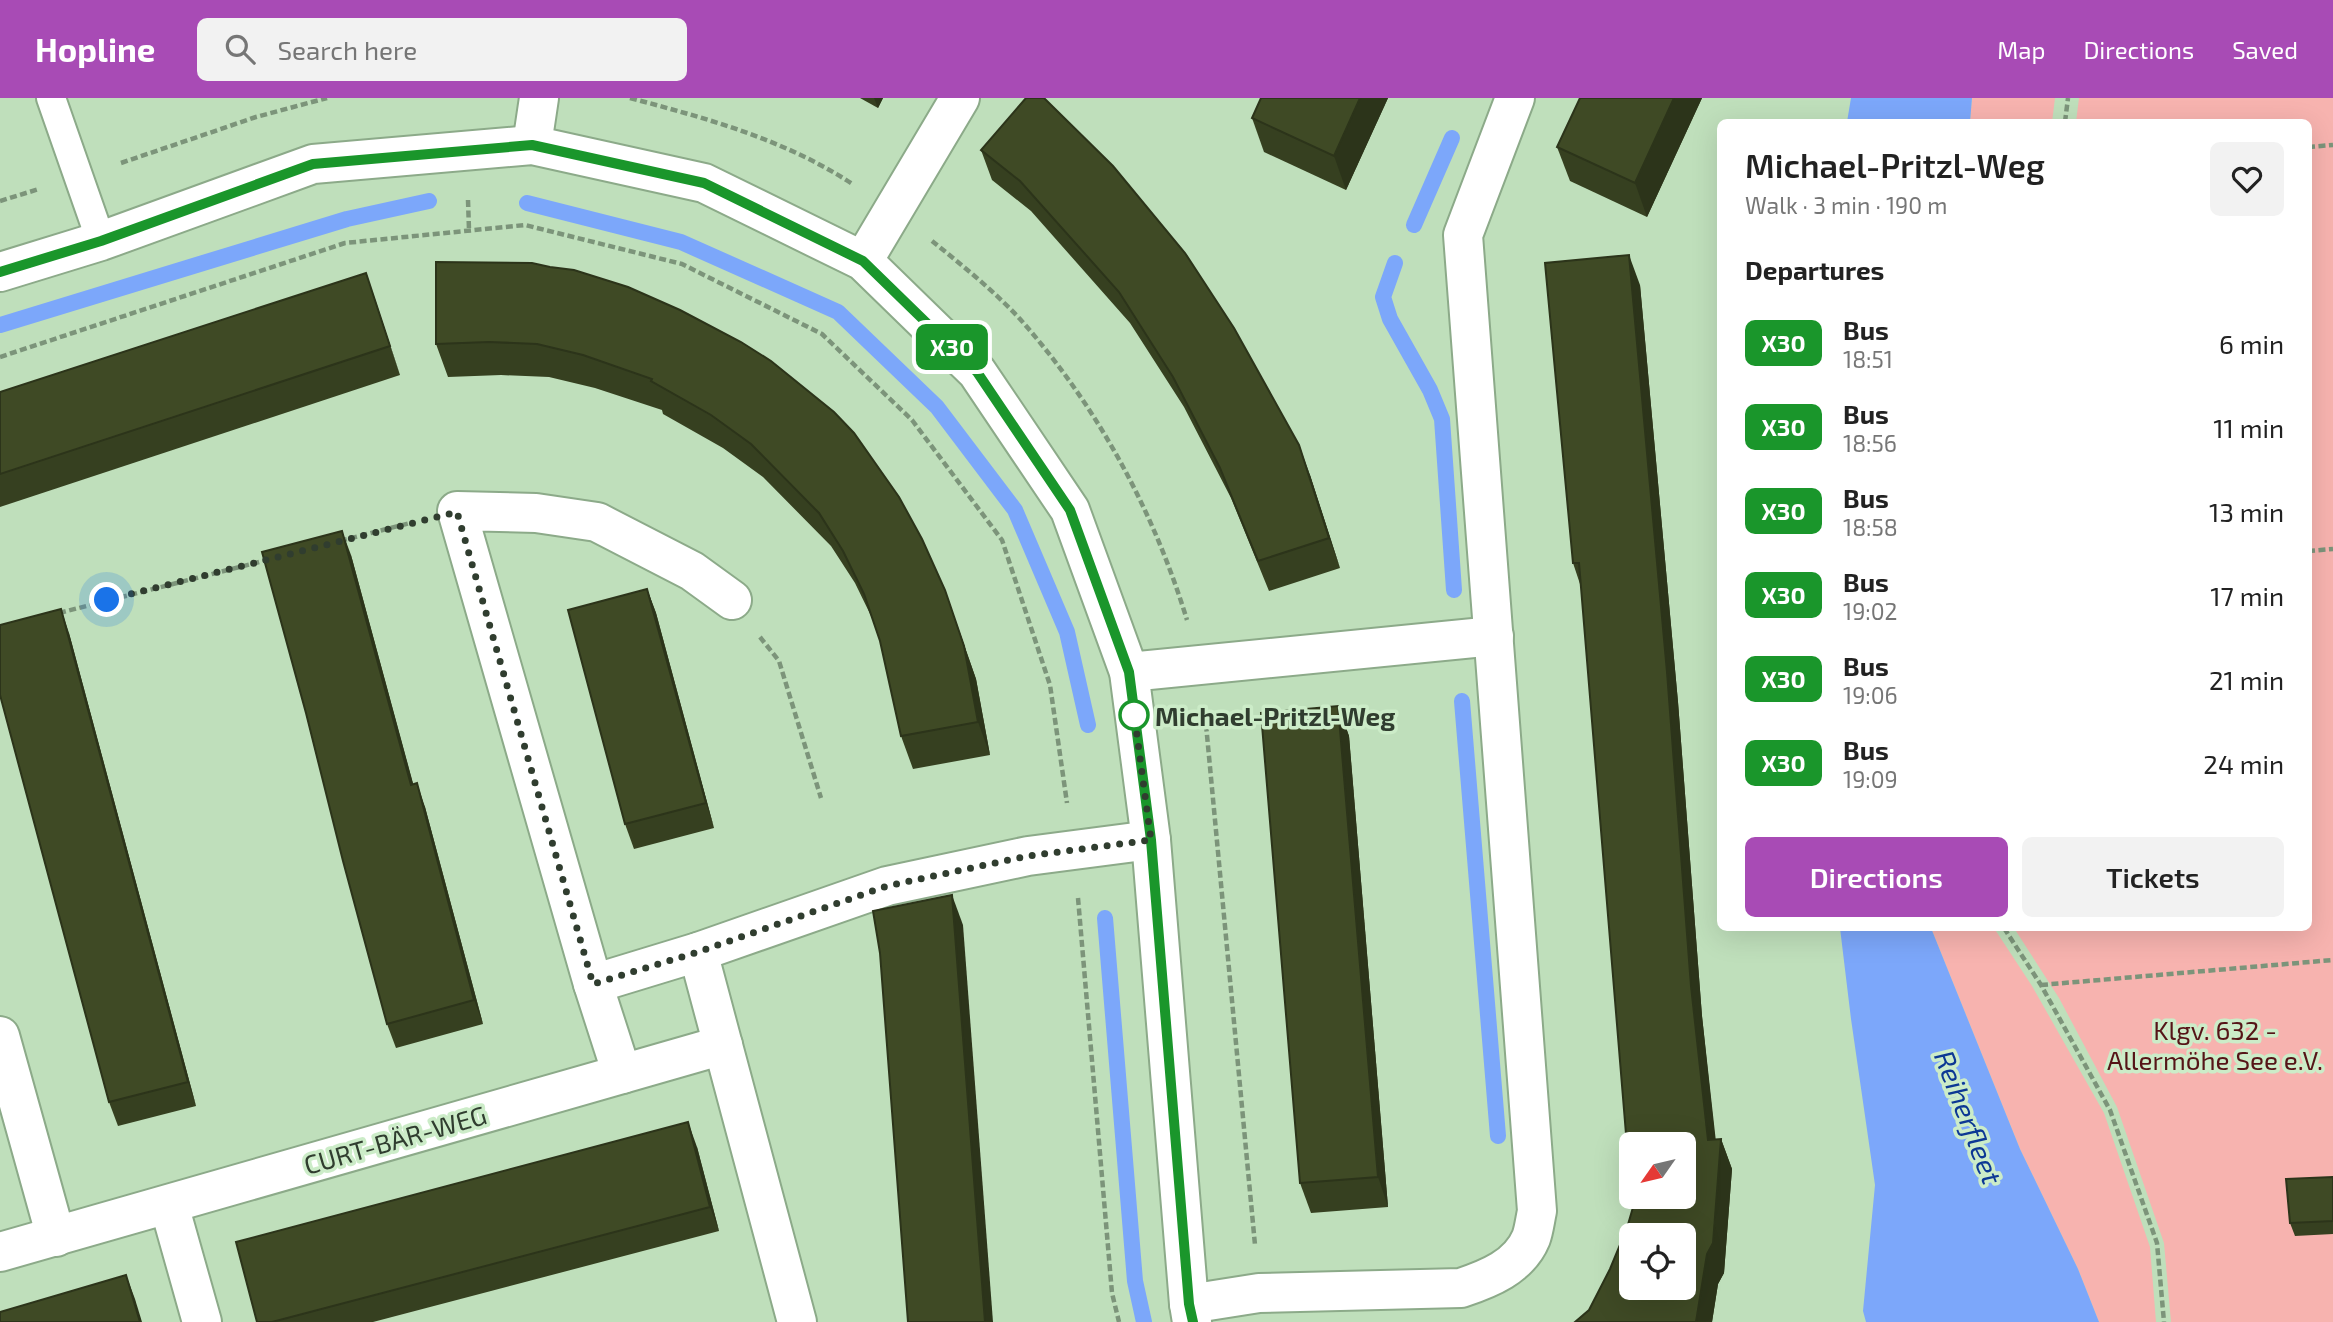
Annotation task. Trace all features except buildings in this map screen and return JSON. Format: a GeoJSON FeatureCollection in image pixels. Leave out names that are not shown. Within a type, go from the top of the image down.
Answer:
{"type":"FeatureCollection","features":[{"type":"Feature","properties":{"kind":"street"},"geometry":{"type":"LineString","coordinates":[[532,145],[539,98]]}},
{"type":"Feature","properties":{"kind":"street"},"geometry":{"type":"LineString","coordinates":[[863,261],[960,98]]}},
{"type":"Feature","properties":{"kind":"street"},"geometry":{"type":"LineString","coordinates":[[0,272],[101,241],[313,164],[532,145],[704,183],[863,261],[977,372],[1070,510],[1129,672],[1151,840],[1191,1313],[1259,1293],[1461,1288],[1485,1280],[1511,1265],[1530,1240],[1536,1211],[1463,235],[1515,98]]}},
{"type":"Feature","properties":{"kind":"street"},"geometry":{"type":"LineString","coordinates":[[622,1074],[593,984],[457,512],[536,513],[597,522],[692,571],[732,600]]}},
{"type":"Feature","properties":{"kind":"street"},"geometry":{"type":"LineString","coordinates":[[1129,672],[1494,636]]}},
{"type":"Feature","properties":{"kind":"street"},"geometry":{"type":"LineString","coordinates":[[593,984],[698,952],[887,886],[1028,856],[1151,840]]}},
{"type":"Feature","properties":{"kind":"street"},"geometry":{"type":"LineString","coordinates":[[698,952],[797,1322]]}},
{"type":"Feature","properties":{"kind":"street"},"geometry":{"type":"LineString","coordinates":[[0,1036],[56,1237]]}},
{"type":"Feature","properties":{"kind":"street","name":"CURT-BÄR-WEG"},"geometry":{"type":"LineString","coordinates":[[0,1252],[723,1045]]}},
{"type":"Feature","properties":{"kind":"street"},"geometry":{"type":"LineString","coordinates":[[169,1205],[202,1322]]}},
{"type":"Feature","properties":{"kind":"lane"},"geometry":{"type":"LineString","coordinates":[[51,98],[101,241]]}},
{"type":"Feature","properties":{"kind":"path"},"geometry":{"type":"LineString","coordinates":[[0,201],[256,117],[327,98]]}},
{"type":"Feature","properties":{"kind":"path"},"geometry":{"type":"LineString","coordinates":[[2065,119],[2068,98]]}},
{"type":"Feature","properties":{"kind":"path"},"geometry":{"type":"LineString","coordinates":[[2312,147],[2333,145]]}},
{"type":"Feature","properties":{"kind":"path"},"geometry":{"type":"LineString","coordinates":[[336,542],[457,512]]}},
{"type":"Feature","properties":{"kind":"path"},"geometry":{"type":"LineString","coordinates":[[2312,551],[2333,549]]}},
{"type":"Feature","properties":{"kind":"path"},"geometry":{"type":"LineString","coordinates":[[54,614],[269,559]]}},
{"type":"Feature","properties":{"kind":"path"},"geometry":{"type":"LineString","coordinates":[[732,600],[779,661],[821,798]]}},
{"type":"Feature","properties":{"kind":"path"},"geometry":{"type":"LineString","coordinates":[[2006,931],[2041,985],[2110,1110],[2157,1243],[2164,1322]]}},
{"type":"Feature","properties":{"kind":"path"},"geometry":{"type":"LineString","coordinates":[[2041,985],[2333,960]]}},
{"type":"Feature","properties":{"kind":"green space"},"geometry":{"type":"Polygon","coordinates":[[[1972,98],[2055,98],[2052,119],[1970,119],[1972,98]]]}},
{"type":"Feature","properties":{"kind":"green space","name":"Klgv. 632 - Allermöhe See e.V."},"geometry":{"type":"Polygon","coordinates":[[[2079,98],[2333,98],[2333,1322],[2171,1322],[2164,1243],[2117,1107],[2059,998],[2016,931],[2312,931],[2312,119],[2076,119],[2079,98]]]}},
{"type":"Feature","properties":{"kind":"green space"},"geometry":{"type":"Polygon","coordinates":[[[1932,931],[1996,931],[2032,986],[2104,1113],[2150,1247],[2156,1322],[2099,1322],[2078,1269],[2020,1149],[1932,931]]]}},
{"type":"Feature","properties":{"kind":"water"},"geometry":{"type":"Polygon","coordinates":[[[1851,98],[1972,98],[1970,119],[1848,119],[1851,98]]]}},
{"type":"Feature","properties":{"kind":"water","name":"Reiherfleet"},"geometry":{"type":"Polygon","coordinates":[[[1840,931],[1932,931],[2020,1149],[2078,1269],[2099,1322],[1866,1322],[1863,1311],[1875,1185],[1840,931]]]}},
{"type":"Feature","properties":{"kind":"waterway"},"geometry":{"type":"LineString","coordinates":[[1414,225],[1452,138]]}},
{"type":"Feature","properties":{"kind":"waterway"},"geometry":{"type":"LineString","coordinates":[[0,325],[347,219],[429,201]]}},
{"type":"Feature","properties":{"kind":"waterway"},"geometry":{"type":"LineString","coordinates":[[527,203],[681,242],[838,312],[937,407],[1015,510],[1067,632],[1088,725]]}},
{"type":"Feature","properties":{"kind":"waterway"},"geometry":{"type":"LineString","coordinates":[[1395,263],[1383,297],[1390,319],[1430,390],[1442,419],[1454,590]]}},
{"type":"Feature","properties":{"kind":"waterway"},"geometry":{"type":"LineString","coordinates":[[1462,701],[1498,1136]]}},
{"type":"Feature","properties":{"kind":"waterway"},"geometry":{"type":"LineString","coordinates":[[1105,918],[1135,1281],[1144,1322]]}},
{"type":"Feature","properties":{"kind":"bus line","name":"X30"},"geometry":{"type":"LineString","coordinates":[[0,272],[101,241],[313,164],[532,145],[704,183],[863,261],[977,372],[1070,510],[1129,672],[1151,840],[1189,1304],[1193,1322]]}},
{"type":"Feature","properties":{"kind":"place","name":"Michael-Pritzl-Weg"},"geometry":{"type":"Point","coordinates":[1134,715]}},
{"type":"Feature","properties":{"kind":"route"},"geometry":{"type":"LineString","coordinates":[[107,600],[457,512],[593,984],[698,952],[887,886],[1028,856],[1151,840],[1134,715]]}}]}
